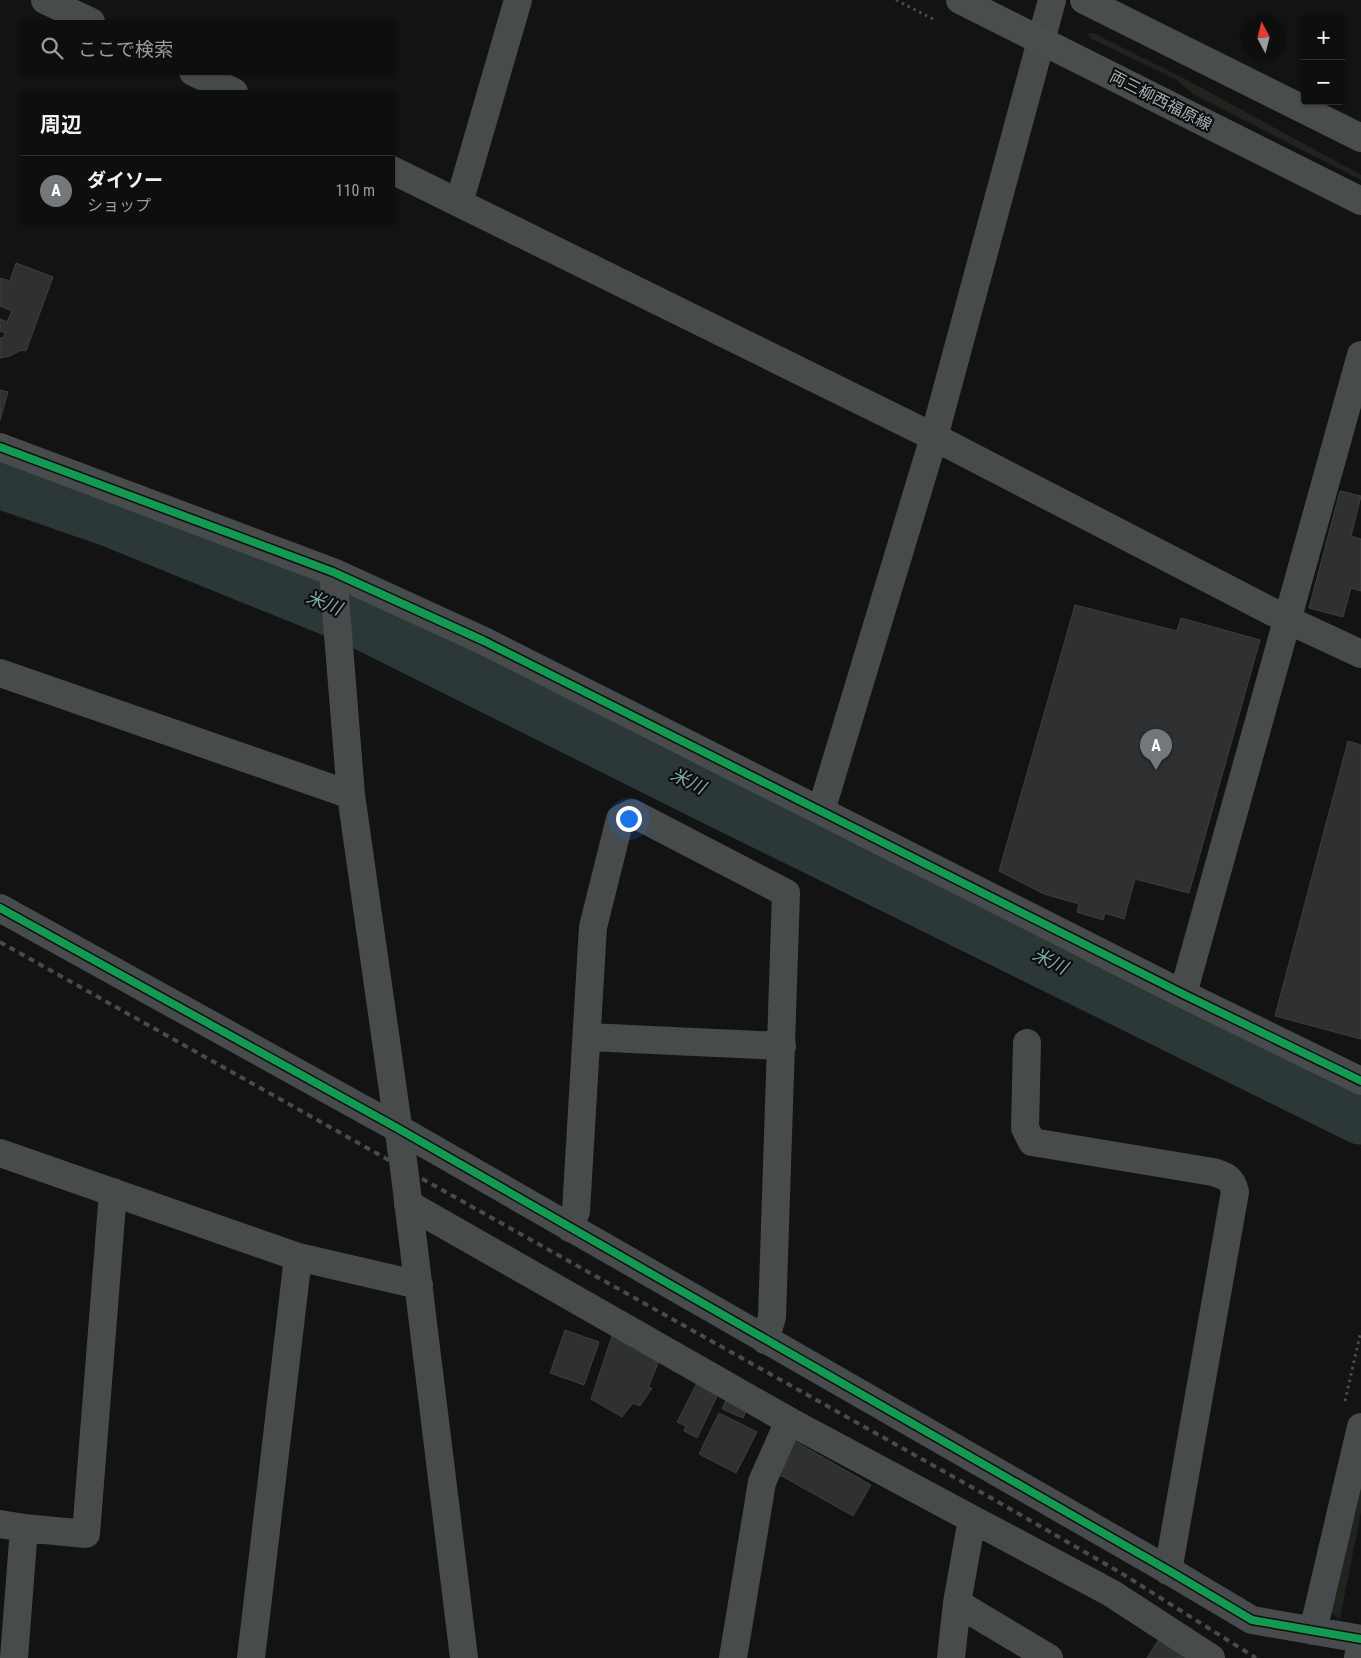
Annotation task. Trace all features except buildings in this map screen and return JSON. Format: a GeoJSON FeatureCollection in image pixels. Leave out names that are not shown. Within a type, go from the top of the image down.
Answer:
{"type":"FeatureCollection","features":[{"type":"Feature","properties":{"kind":"main road","name":"両三柳西福原線"},"geometry":{"type":"LineString","coordinates":[[960,0],[1361,201]]}},
{"type":"Feature","properties":{"kind":"main road"},"geometry":{"type":"LineString","coordinates":[[1084,0],[1361,138]]}},
{"type":"Feature","properties":{"kind":"main road"},"geometry":{"type":"LineString","coordinates":[[1358,1658],[1361,1644]]}},
{"type":"Feature","properties":{"kind":"street"},"geometry":{"type":"LineString","coordinates":[[45,0],[87,20]]}},
{"type":"Feature","properties":{"kind":"street"},"geometry":{"type":"LineString","coordinates":[[459,203],[518,0]]}},
{"type":"Feature","properties":{"kind":"street"},"geometry":{"type":"LineString","coordinates":[[821,811],[934,437],[1052,0]]}},
{"type":"Feature","properties":{"kind":"street"},"geometry":{"type":"LineString","coordinates":[[199,75],[230,90]]}},
{"type":"Feature","properties":{"kind":"street"},"geometry":{"type":"LineString","coordinates":[[395,171],[934,437],[1288,620],[1361,654]]}},
{"type":"Feature","properties":{"kind":"street"},"geometry":{"type":"LineString","coordinates":[[1183,994],[1361,355]]}},
{"type":"Feature","properties":{"kind":"street"},"geometry":{"type":"LineString","coordinates":[[0,447],[484,642],[1183,994],[1361,1081]]}},
{"type":"Feature","properties":{"kind":"street"},"geometry":{"type":"LineString","coordinates":[[334,581],[351,795],[399,1129],[464,1658]]}},
{"type":"Feature","properties":{"kind":"street"},"geometry":{"type":"LineString","coordinates":[[0,672],[351,795]]}},
{"type":"Feature","properties":{"kind":"street"},"geometry":{"type":"LineString","coordinates":[[570,1228],[576,1211],[588,1037],[593,927],[620,818],[632,813],[786,893],[772,1317],[765,1340]]}},
{"type":"Feature","properties":{"kind":"street"},"geometry":{"type":"LineString","coordinates":[[0,908],[399,1129],[1252,1620],[1361,1639]]}},
{"type":"Feature","properties":{"kind":"street"},"geometry":{"type":"LineString","coordinates":[[588,1037],[782,1046]]}},
{"type":"Feature","properties":{"kind":"street"},"geometry":{"type":"LineString","coordinates":[[1028,1043],[1025,1128],[1032,1142],[1213,1172],[1224,1175],[1233,1182],[1235,1192],[1168,1571]]}},
{"type":"Feature","properties":{"kind":"street"},"geometry":{"type":"LineString","coordinates":[[0,1152],[298,1258],[419,1285]]}},
{"type":"Feature","properties":{"kind":"street"},"geometry":{"type":"LineString","coordinates":[[14,1658],[12,1526],[86,1534],[113,1192]]}},
{"type":"Feature","properties":{"kind":"street"},"geometry":{"type":"LineString","coordinates":[[408,1204],[789,1421],[1111,1593],[1211,1658]]}},
{"type":"Feature","properties":{"kind":"street"},"geometry":{"type":"LineString","coordinates":[[251,1658],[298,1258]]}},
{"type":"Feature","properties":{"kind":"street"},"geometry":{"type":"LineString","coordinates":[[733,1658],[762,1482],[789,1421]]}},
{"type":"Feature","properties":{"kind":"street"},"geometry":{"type":"LineString","coordinates":[[1313,1631],[1361,1427]]}},
{"type":"Feature","properties":{"kind":"street"},"geometry":{"type":"LineString","coordinates":[[951,1658],[957,1603],[972,1519]]}},
{"type":"Feature","properties":{"kind":"street"},"geometry":{"type":"LineString","coordinates":[[957,1603],[1049,1658]]}},
{"type":"Feature","properties":{"kind":"shaded area"},"geometry":{"type":"Polygon","coordinates":[[[1090,33],[1189,81],[1361,175],[1361,180],[1193,94],[1177,80],[1090,38],[1088,35],[1090,33]]]}},
{"type":"Feature","properties":{"kind":"shaded area"},"geometry":{"type":"Polygon","coordinates":[[[1361,1477],[1361,1512],[1340,1619],[1332,1613],[1331,1608],[1361,1477]]]}},
{"type":"Feature","properties":{"kind":"waterway","name":"米川"},"geometry":{"type":"LineString","coordinates":[[0,479],[112,518],[359,618],[1361,1115]]}},
{"type":"Feature","properties":{"kind":"railway"},"geometry":{"type":"LineString","coordinates":[[0,942],[993,1499],[1121,1573],[1256,1658]]}},
{"type":"Feature","properties":{"kind":"cycle path"},"geometry":{"type":"LineString","coordinates":[[0,447],[333,572],[484,641],[1183,994],[1361,1081]]}},
{"type":"Feature","properties":{"kind":"cycle path"},"geometry":{"type":"LineString","coordinates":[[0,908],[399,1129],[1252,1620],[1361,1639]]}},
{"type":"Feature","properties":{"kind":"place","name":"ダイソー"},"geometry":{"type":"Point","coordinates":[1156,770]}}]}
